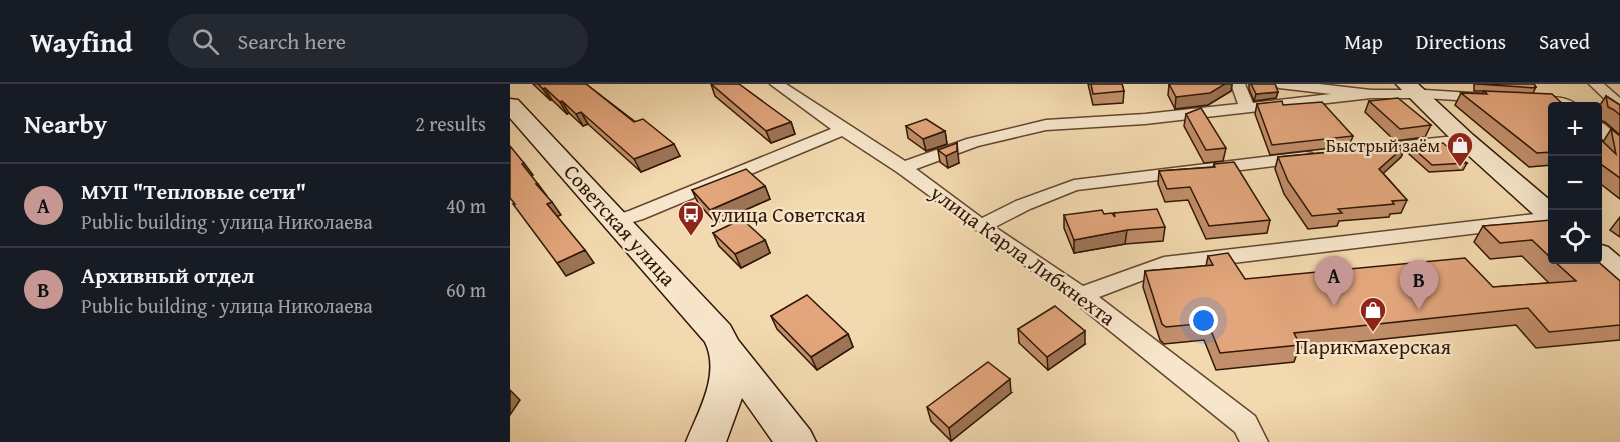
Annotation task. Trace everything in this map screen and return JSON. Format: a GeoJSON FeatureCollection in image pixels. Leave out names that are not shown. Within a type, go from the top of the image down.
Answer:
{"type":"FeatureCollection","features":[{"type":"Feature","properties":{"kind":"main road"},"geometry":{"type":"LineString","coordinates":[[1410,89],[1548,213]]}},
{"type":"Feature","properties":{"kind":"main road","name":"Советская улица"},"geometry":{"type":"LineString","coordinates":[[510,105],[718,334],[726,349],[796,442]]}},
{"type":"Feature","properties":{"kind":"main road"},"geometry":{"type":"LineString","coordinates":[[1602,257],[1620,273]]}},
{"type":"Feature","properties":{"kind":"main road"},"geometry":{"type":"LineString","coordinates":[[706,442],[728,385],[726,349]]}},
{"type":"Feature","properties":{"kind":"street","name":"улица Карла Либкнехта"},"geometry":{"type":"LineString","coordinates":[[777,84],[903,168],[981,226],[1081,295],[1245,424],[1254,442]]}},
{"type":"Feature","properties":{"kind":"street"},"geometry":{"type":"LineString","coordinates":[[1238,84],[1248,107]]}},
{"type":"Feature","properties":{"kind":"street"},"geometry":{"type":"LineString","coordinates":[[1285,84],[1371,94]]}},
{"type":"Feature","properties":{"kind":"street"},"geometry":{"type":"LineString","coordinates":[[1596,84],[1620,108]]}},
{"type":"Feature","properties":{"kind":"street"},"geometry":{"type":"LineString","coordinates":[[903,168],[973,142],[1046,125],[1145,119],[1410,89],[1497,99]]}},
{"type":"Feature","properties":{"kind":"street"},"geometry":{"type":"LineString","coordinates":[[1521,100],[1557,102]]}},
{"type":"Feature","properties":{"kind":"street"},"geometry":{"type":"LineString","coordinates":[[1602,108],[1620,108]]}},
{"type":"Feature","properties":{"kind":"street"},"geometry":{"type":"LineString","coordinates":[[616,221],[636,215],[843,130]]}},
{"type":"Feature","properties":{"kind":"street"},"geometry":{"type":"LineString","coordinates":[[1602,130],[1620,145]]}},
{"type":"Feature","properties":{"kind":"street"},"geometry":{"type":"LineString","coordinates":[[1365,150],[1465,140]]}},
{"type":"Feature","properties":{"kind":"street"},"geometry":{"type":"LineString","coordinates":[[981,226],[1023,205],[1074,185],[1318,156]]}},
{"type":"Feature","properties":{"kind":"street"},"geometry":{"type":"LineString","coordinates":[[1081,295],[1164,264],[1548,217]]}},
{"type":"Feature","properties":{"kind":"building"},"geometry":{"type":"Polygon","coordinates":[[[538,84],[586,84],[634,122],[643,119],[674,144],[634,159],[581,112],[576,114],[538,84]]]}},
{"type":"Feature","properties":{"kind":"building"},"geometry":{"type":"Polygon","coordinates":[[[711,84],[739,84],[791,122],[766,131],[711,84]]]}},
{"type":"Feature","properties":{"kind":"building"},"geometry":{"type":"Polygon","coordinates":[[[1091,84],[1122,84],[1124,91],[1093,94],[1091,84]]]}},
{"type":"Feature","properties":{"kind":"building"},"geometry":{"type":"Polygon","coordinates":[[[1169,84],[1225,84],[1210,93],[1176,97],[1169,84]]]}},
{"type":"Feature","properties":{"kind":"building"},"geometry":{"type":"Polygon","coordinates":[[[1251,84],[1275,84],[1278,92],[1256,94],[1251,84]]]}},
{"type":"Feature","properties":{"kind":"building"},"geometry":{"type":"Polygon","coordinates":[[[1477,84],[1534,84],[1536,88],[1477,84]]]}},
{"type":"Feature","properties":{"kind":"building"},"geometry":{"type":"Polygon","coordinates":[[[1484,91],[1552,94],[1561,102],[1548,102],[1548,152],[1537,153],[1461,93],[1487,94],[1484,91]]]}},
{"type":"Feature","properties":{"kind":"building"},"geometry":{"type":"Polygon","coordinates":[[[1606,96],[1620,105],[1620,115],[1608,107],[1606,96]]]}},
{"type":"Feature","properties":{"kind":"building"},"geometry":{"type":"Polygon","coordinates":[[[1398,98],[1431,125],[1400,129],[1369,101],[1398,98]]]}},
{"type":"Feature","properties":{"kind":"building"},"geometry":{"type":"Polygon","coordinates":[[[1282,101],[1283,105],[1322,102],[1353,136],[1272,145],[1257,104],[1282,101]]]}},
{"type":"Feature","properties":{"kind":"building"},"geometry":{"type":"Polygon","coordinates":[[[1201,108],[1226,148],[1206,150],[1186,114],[1201,108]]]}},
{"type":"Feature","properties":{"kind":"building"},"geometry":{"type":"Polygon","coordinates":[[[926,119],[945,131],[923,139],[906,126],[926,119]]]}},
{"type":"Feature","properties":{"kind":"building"},"geometry":{"type":"Polygon","coordinates":[[[1611,129],[1620,136],[1620,178],[1602,165],[1602,141],[1616,154],[1611,129]]]}},
{"type":"Feature","properties":{"kind":"building"},"geometry":{"type":"Polygon","coordinates":[[[957,143],[957,151],[946,156],[938,150],[957,143]]]}},
{"type":"Feature","properties":{"kind":"building"},"geometry":{"type":"Polygon","coordinates":[[[1443,143],[1467,163],[1432,165],[1412,147],[1443,143]]]}},
{"type":"Feature","properties":{"kind":"building"},"geometry":{"type":"Polygon","coordinates":[[[1406,145],[1379,169],[1407,200],[1392,201],[1394,204],[1338,209],[1342,213],[1312,216],[1288,181],[1278,157],[1406,145]]]}},
{"type":"Feature","properties":{"kind":"building"},"geometry":{"type":"Polygon","coordinates":[[[510,146],[538,184],[536,184],[552,202],[547,204],[585,250],[557,263],[513,204],[515,204],[510,198],[510,146]]]}},
{"type":"Feature","properties":{"kind":"building"},"geometry":{"type":"Polygon","coordinates":[[[1234,162],[1270,220],[1209,226],[1190,187],[1167,189],[1159,171],[1215,167],[1214,164],[1234,162]]]}},
{"type":"Feature","properties":{"kind":"building"},"geometry":{"type":"Polygon","coordinates":[[[746,169],[765,186],[710,210],[692,190],[746,169]]]}},
{"type":"Feature","properties":{"kind":"building"},"geometry":{"type":"Polygon","coordinates":[[[1157,209],[1165,227],[1127,230],[1074,240],[1064,215],[1102,210],[1104,214],[1112,213],[1115,217],[1114,213],[1157,209]]]}},
{"type":"Feature","properties":{"kind":"building"},"geometry":{"type":"Polygon","coordinates":[[[742,219],[765,240],[735,254],[713,233],[742,219]]]}},
{"type":"Feature","properties":{"kind":"building"},"geometry":{"type":"Polygon","coordinates":[[[1548,220],[1548,255],[1532,240],[1500,243],[1483,226],[1548,220]]]}},
{"type":"Feature","properties":{"kind":"building"},"geometry":{"type":"Polygon","coordinates":[[[1228,253],[1245,279],[1465,258],[1493,287],[1576,281],[1557,264],[1601,264],[1620,281],[1620,325],[1549,332],[1528,308],[1294,333],[1300,345],[1220,353],[1208,323],[1166,327],[1162,324],[1145,271],[1213,265],[1208,256],[1228,253]]]}},
{"type":"Feature","properties":{"kind":"building"},"geometry":{"type":"Polygon","coordinates":[[[807,295],[848,334],[811,357],[771,316],[807,295]]]}},
{"type":"Feature","properties":{"kind":"building"},"geometry":{"type":"Polygon","coordinates":[[[1055,306],[1085,331],[1047,357],[1018,329],[1055,306]]]}},
{"type":"Feature","properties":{"kind":"building"},"geometry":{"type":"Polygon","coordinates":[[[988,362],[1010,379],[949,428],[927,407],[988,362]]]}},
{"type":"Feature","properties":{"kind":"place","name":"Быстрый заём"},"geometry":{"type":"Point","coordinates":[1460,168]}},
{"type":"Feature","properties":{"kind":"place","name":"улица Советская"},"geometry":{"type":"Point","coordinates":[691,237]}},
{"type":"Feature","properties":{"kind":"place","name":"МУП \"Тепловые сети\""},"geometry":{"type":"Point","coordinates":[1334,306]}},
{"type":"Feature","properties":{"kind":"place","name":"Архивный отдел"},"geometry":{"type":"Point","coordinates":[1419,310]}},
{"type":"Feature","properties":{"kind":"place","name":"Парикмахерская"},"geometry":{"type":"Point","coordinates":[1373,333]}}]}
